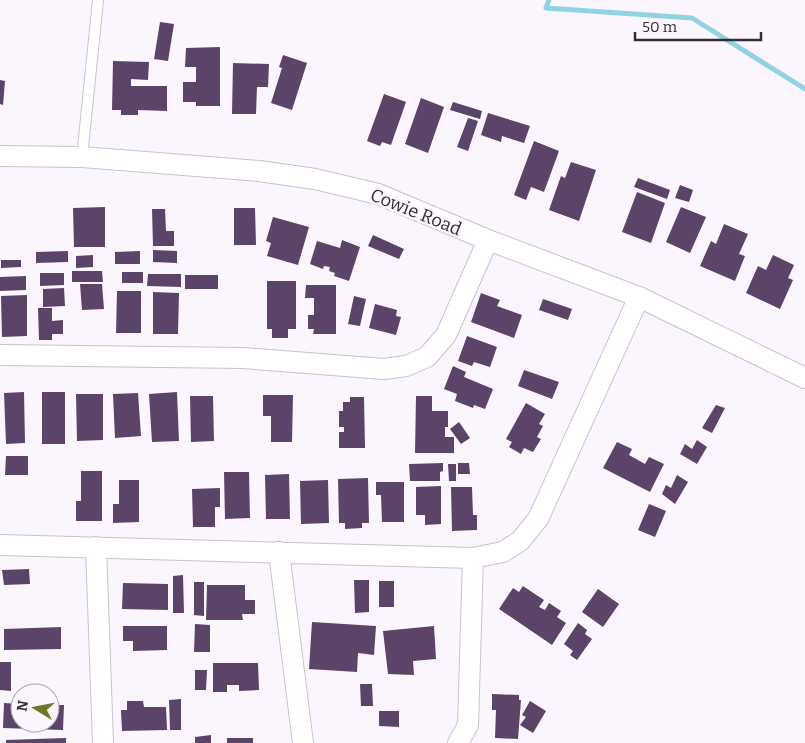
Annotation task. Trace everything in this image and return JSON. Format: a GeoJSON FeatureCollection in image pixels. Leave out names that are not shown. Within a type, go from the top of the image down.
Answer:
{"type":"FeatureCollection","features":[{"type":"Feature","properties":{"kind":"street","name":"Cowie Road"},"geometry":{"type":"LineString","coordinates":[[0,156],[82,157],[259,171],[315,179],[378,194],[488,240],[639,297],[805,378]]}},
{"type":"Feature","properties":{"kind":"street"},"geometry":{"type":"LineString","coordinates":[[0,355],[243,358],[384,369],[406,366],[427,357],[446,335],[488,240]]}},
{"type":"Feature","properties":{"kind":"street"},"geometry":{"type":"LineString","coordinates":[[0,545],[473,558],[503,552],[520,541],[538,519],[639,297]]}},
{"type":"Feature","properties":{"kind":"street"},"geometry":{"type":"LineString","coordinates":[[96,547],[103,743]]}},
{"type":"Feature","properties":{"kind":"street"},"geometry":{"type":"LineString","coordinates":[[280,552],[303,743]]}},
{"type":"Feature","properties":{"kind":"street"},"geometry":{"type":"LineString","coordinates":[[458,743],[468,725],[473,558]]}},
{"type":"Feature","properties":{"kind":"lane"},"geometry":{"type":"LineString","coordinates":[[82,157],[98,0]]}},
{"type":"Feature","properties":{"kind":"building"},"geometry":{"type":"Polygon","coordinates":[[[160,22],[174,24],[168,61],[154,59],[160,22]]]}},
{"type":"Feature","properties":{"kind":"building"},"geometry":{"type":"Polygon","coordinates":[[[220,47],[220,106],[196,106],[196,102],[183,102],[183,82],[196,82],[196,67],[185,67],[186,48],[220,47]]]}},
{"type":"Feature","properties":{"kind":"building"},"geometry":{"type":"Polygon","coordinates":[[[283,55],[307,63],[292,110],[271,103],[282,68],[279,67],[283,55]]]}},
{"type":"Feature","properties":{"kind":"building"},"geometry":{"type":"Polygon","coordinates":[[[113,61],[149,62],[148,80],[131,79],[131,86],[167,86],[167,111],[138,110],[138,115],[121,115],[121,110],[112,110],[113,61]]]}},
{"type":"Feature","properties":{"kind":"building"},"geometry":{"type":"Polygon","coordinates":[[[233,63],[269,64],[268,87],[257,87],[256,114],[232,114],[233,63]]]}},
{"type":"Feature","properties":{"kind":"building"},"geometry":{"type":"Polygon","coordinates":[[[0,80],[5,81],[3,105],[0,104],[0,80]]]}},
{"type":"Feature","properties":{"kind":"building"},"geometry":{"type":"Polygon","coordinates":[[[384,94],[406,102],[391,145],[382,142],[380,146],[367,141],[384,94]]]}},
{"type":"Feature","properties":{"kind":"building"},"geometry":{"type":"Polygon","coordinates":[[[421,98],[444,107],[428,153],[405,144],[421,98]]]}},
{"type":"Feature","properties":{"kind":"building"},"geometry":{"type":"Polygon","coordinates":[[[453,102],[482,111],[480,119],[450,110],[453,102]]]}},
{"type":"Feature","properties":{"kind":"building"},"geometry":{"type":"Polygon","coordinates":[[[488,113],[530,126],[524,143],[502,136],[501,142],[481,135],[488,113]]]}},
{"type":"Feature","properties":{"kind":"building"},"geometry":{"type":"Polygon","coordinates":[[[468,118],[478,121],[468,151],[457,147],[468,118]]]}},
{"type":"Feature","properties":{"kind":"building"},"geometry":{"type":"Polygon","coordinates":[[[534,141],[559,151],[544,192],[531,187],[526,200],[514,195],[534,141]]]}},
{"type":"Feature","properties":{"kind":"building"},"geometry":{"type":"Polygon","coordinates":[[[571,162],[596,170],[579,221],[549,210],[561,176],[565,178],[571,162]]]}},
{"type":"Feature","properties":{"kind":"building"},"geometry":{"type":"Polygon","coordinates":[[[638,178],[670,190],[667,199],[634,187],[638,178]]]}},
{"type":"Feature","properties":{"kind":"building"},"geometry":{"type":"Polygon","coordinates":[[[680,185],[693,190],[689,202],[675,198],[680,185]]]}},
{"type":"Feature","properties":{"kind":"building"},"geometry":{"type":"Polygon","coordinates":[[[637,192],[665,203],[651,243],[622,232],[637,192]]]}},
{"type":"Feature","properties":{"kind":"building"},"geometry":{"type":"Polygon","coordinates":[[[105,207],[105,247],[74,247],[73,208],[105,207]]]}},
{"type":"Feature","properties":{"kind":"building"},"geometry":{"type":"Polygon","coordinates":[[[681,207],[706,217],[690,253],[666,242],[681,207]]]}},
{"type":"Feature","properties":{"kind":"building"},"geometry":{"type":"Polygon","coordinates":[[[234,208],[255,208],[256,245],[234,245],[234,208]]]}},
{"type":"Feature","properties":{"kind":"building"},"geometry":{"type":"Polygon","coordinates":[[[152,209],[165,209],[166,231],[174,231],[174,246],[153,246],[152,209]]]}},
{"type":"Feature","properties":{"kind":"building"},"geometry":{"type":"Polygon","coordinates":[[[273,217],[309,227],[298,265],[267,256],[271,243],[266,241],[273,217]]]}},
{"type":"Feature","properties":{"kind":"building"},"geometry":{"type":"Polygon","coordinates":[[[724,224],[748,234],[739,254],[745,256],[735,281],[700,266],[711,241],[716,244],[724,224]]]}},
{"type":"Feature","properties":{"kind":"building"},"geometry":{"type":"Polygon","coordinates":[[[373,235],[404,249],[399,259],[368,246],[373,235]]]}},
{"type":"Feature","properties":{"kind":"building"},"geometry":{"type":"Polygon","coordinates":[[[342,240],[360,247],[349,281],[334,276],[335,273],[329,271],[330,267],[324,266],[323,269],[310,264],[317,241],[340,248],[342,240]]]}},
{"type":"Feature","properties":{"kind":"building"},"geometry":{"type":"Polygon","coordinates":[[[153,250],[177,251],[177,263],[153,262],[153,250]]]}},
{"type":"Feature","properties":{"kind":"building"},"geometry":{"type":"Polygon","coordinates":[[[68,251],[68,262],[36,263],[36,252],[68,251]]]}},
{"type":"Feature","properties":{"kind":"building"},"geometry":{"type":"Polygon","coordinates":[[[140,251],[140,264],[115,264],[115,252],[140,251]]]}},
{"type":"Feature","properties":{"kind":"building"},"geometry":{"type":"Polygon","coordinates":[[[93,255],[93,267],[76,268],[76,256],[93,255]]]}},
{"type":"Feature","properties":{"kind":"building"},"geometry":{"type":"Polygon","coordinates":[[[773,255],[794,265],[788,278],[793,280],[780,309],[746,293],[758,266],[766,270],[773,255]]]}},
{"type":"Feature","properties":{"kind":"building"},"geometry":{"type":"Polygon","coordinates":[[[1,260],[21,260],[21,267],[1,268],[1,260]]]}},
{"type":"Feature","properties":{"kind":"building"},"geometry":{"type":"Polygon","coordinates":[[[72,271],[102,271],[103,282],[72,282],[72,271]]]}},
{"type":"Feature","properties":{"kind":"building"},"geometry":{"type":"Polygon","coordinates":[[[122,272],[143,272],[143,283],[122,283],[122,272]]]}},
{"type":"Feature","properties":{"kind":"building"},"geometry":{"type":"Polygon","coordinates":[[[40,273],[64,273],[64,285],[40,286],[40,273]]]}},
{"type":"Feature","properties":{"kind":"building"},"geometry":{"type":"Polygon","coordinates":[[[148,274],[181,274],[181,287],[147,286],[148,274]]]}},
{"type":"Feature","properties":{"kind":"building"},"geometry":{"type":"Polygon","coordinates":[[[185,275],[218,275],[218,289],[185,289],[185,275]]]}},
{"type":"Feature","properties":{"kind":"building"},"geometry":{"type":"Polygon","coordinates":[[[26,276],[26,290],[0,291],[0,277],[26,276]]]}},
{"type":"Feature","properties":{"kind":"building"},"geometry":{"type":"Polygon","coordinates":[[[267,281],[296,281],[296,329],[288,329],[288,338],[272,338],[272,329],[267,329],[267,281]]]}},
{"type":"Feature","properties":{"kind":"building"},"geometry":{"type":"Polygon","coordinates":[[[80,284],[102,284],[104,309],[82,310],[80,284]]]}},
{"type":"Feature","properties":{"kind":"building"},"geometry":{"type":"Polygon","coordinates":[[[306,285],[336,285],[336,334],[313,334],[314,329],[308,329],[308,315],[314,315],[314,298],[305,298],[306,285]]]}},
{"type":"Feature","properties":{"kind":"building"},"geometry":{"type":"Polygon","coordinates":[[[64,288],[65,306],[43,307],[43,289],[64,288]]]}},
{"type":"Feature","properties":{"kind":"building"},"geometry":{"type":"Polygon","coordinates":[[[117,291],[141,291],[141,333],[116,333],[117,291]]]}},
{"type":"Feature","properties":{"kind":"building"},"geometry":{"type":"Polygon","coordinates":[[[153,292],[179,293],[178,334],[153,334],[153,292]]]}},
{"type":"Feature","properties":{"kind":"building"},"geometry":{"type":"Polygon","coordinates":[[[481,293],[500,300],[497,306],[522,315],[514,338],[471,322],[481,293]]]}},
{"type":"Feature","properties":{"kind":"building"},"geometry":{"type":"Polygon","coordinates":[[[27,295],[27,336],[2,337],[1,296],[27,295]]]}},
{"type":"Feature","properties":{"kind":"building"},"geometry":{"type":"Polygon","coordinates":[[[354,296],[366,299],[360,326],[348,324],[354,296]]]}},
{"type":"Feature","properties":{"kind":"building"},"geometry":{"type":"Polygon","coordinates":[[[543,299],[572,309],[568,320],[539,310],[543,299]]]}},
{"type":"Feature","properties":{"kind":"building"},"geometry":{"type":"Polygon","coordinates":[[[375,304],[397,310],[396,316],[401,317],[396,335],[369,328],[375,304]]]}},
{"type":"Feature","properties":{"kind":"building"},"geometry":{"type":"Polygon","coordinates":[[[38,308],[52,308],[52,321],[63,320],[63,334],[52,334],[52,340],[39,340],[38,308]]]}},
{"type":"Feature","properties":{"kind":"building"},"geometry":{"type":"Polygon","coordinates":[[[467,336],[497,347],[490,367],[474,362],[472,366],[458,361],[467,336]]]}},
{"type":"Feature","properties":{"kind":"building"},"geometry":{"type":"Polygon","coordinates":[[[453,366],[466,372],[464,377],[493,389],[485,409],[474,405],[473,408],[455,401],[457,394],[444,389],[453,366]]]}},
{"type":"Feature","properties":{"kind":"building"},"geometry":{"type":"Polygon","coordinates":[[[524,370],[559,382],[552,399],[518,386],[524,370]]]}},
{"type":"Feature","properties":{"kind":"building"},"geometry":{"type":"Polygon","coordinates":[[[24,392],[25,443],[6,444],[4,393],[24,392]]]}},
{"type":"Feature","properties":{"kind":"building"},"geometry":{"type":"Polygon","coordinates":[[[42,392],[65,392],[65,444],[42,444],[42,392]]]}},
{"type":"Feature","properties":{"kind":"building"},"geometry":{"type":"Polygon","coordinates":[[[177,392],[179,441],[152,442],[149,394],[177,392]]]}},
{"type":"Feature","properties":{"kind":"building"},"geometry":{"type":"Polygon","coordinates":[[[138,393],[141,436],[115,438],[113,394],[138,393]]]}},
{"type":"Feature","properties":{"kind":"building"},"geometry":{"type":"Polygon","coordinates":[[[76,394],[103,394],[103,440],[77,441],[76,394]]]}},
{"type":"Feature","properties":{"kind":"building"},"geometry":{"type":"Polygon","coordinates":[[[263,395],[293,395],[292,442],[271,442],[271,416],[263,416],[263,395]]]}},
{"type":"Feature","properties":{"kind":"building"},"geometry":{"type":"Polygon","coordinates":[[[190,396],[213,396],[214,441],[191,442],[190,396]]]}},
{"type":"Feature","properties":{"kind":"building"},"geometry":{"type":"Polygon","coordinates":[[[416,396],[432,396],[432,411],[448,411],[448,427],[445,427],[445,437],[454,437],[454,453],[415,453],[416,396]]]}},
{"type":"Feature","properties":{"kind":"building"},"geometry":{"type":"Polygon","coordinates":[[[350,397],[364,397],[365,448],[339,448],[339,432],[344,432],[344,427],[339,427],[339,411],[343,411],[343,402],[350,402],[350,397]]]}},
{"type":"Feature","properties":{"kind":"building"},"geometry":{"type":"Polygon","coordinates":[[[526,403],[545,414],[539,424],[543,426],[537,437],[541,439],[533,452],[524,448],[521,454],[509,447],[512,442],[506,439],[526,403]]]}},
{"type":"Feature","properties":{"kind":"building"},"geometry":{"type":"Polygon","coordinates":[[[716,405],[725,408],[712,433],[702,428],[716,405]]]}},
{"type":"Feature","properties":{"kind":"building"},"geometry":{"type":"Polygon","coordinates":[[[459,422],[470,438],[461,444],[450,429],[459,422]]]}},
{"type":"Feature","properties":{"kind":"building"},"geometry":{"type":"Polygon","coordinates":[[[697,440],[707,447],[697,464],[680,454],[685,444],[692,449],[697,440]]]}},
{"type":"Feature","properties":{"kind":"building"},"geometry":{"type":"Polygon","coordinates":[[[617,442],[632,449],[629,455],[645,464],[649,457],[664,464],[650,492],[603,468],[617,442]]]}},
{"type":"Feature","properties":{"kind":"building"},"geometry":{"type":"Polygon","coordinates":[[[6,456],[28,456],[28,475],[5,475],[6,456]]]}},
{"type":"Feature","properties":{"kind":"building"},"geometry":{"type":"Polygon","coordinates":[[[443,463],[440,481],[410,481],[409,464],[443,463]]]}},
{"type":"Feature","properties":{"kind":"building"},"geometry":{"type":"Polygon","coordinates":[[[458,463],[469,463],[470,474],[458,474],[458,463]]]}},
{"type":"Feature","properties":{"kind":"building"},"geometry":{"type":"Polygon","coordinates":[[[448,464],[456,464],[456,481],[449,481],[448,464]]]}},
{"type":"Feature","properties":{"kind":"building"},"geometry":{"type":"Polygon","coordinates":[[[81,471],[102,471],[102,521],[76,521],[76,501],[81,501],[81,471]]]}},
{"type":"Feature","properties":{"kind":"building"},"geometry":{"type":"Polygon","coordinates":[[[224,472],[249,472],[250,518],[225,519],[224,472]]]}},
{"type":"Feature","properties":{"kind":"building"},"geometry":{"type":"Polygon","coordinates":[[[289,474],[290,519],[266,519],[265,475],[289,474]]]}},
{"type":"Feature","properties":{"kind":"building"},"geometry":{"type":"Polygon","coordinates":[[[677,475],[688,482],[675,504],[662,494],[666,485],[671,488],[677,475]]]}},
{"type":"Feature","properties":{"kind":"building"},"geometry":{"type":"Polygon","coordinates":[[[368,478],[369,523],[362,523],[362,528],[345,529],[345,523],[339,523],[338,479],[368,478]]]}},
{"type":"Feature","properties":{"kind":"building"},"geometry":{"type":"Polygon","coordinates":[[[119,480],[139,480],[139,522],[113,523],[113,504],[119,504],[119,480]]]}},
{"type":"Feature","properties":{"kind":"building"},"geometry":{"type":"Polygon","coordinates":[[[328,480],[329,523],[301,524],[300,481],[328,480]]]}},
{"type":"Feature","properties":{"kind":"building"},"geometry":{"type":"Polygon","coordinates":[[[376,482],[404,482],[404,522],[382,522],[381,495],[376,495],[376,482]]]}},
{"type":"Feature","properties":{"kind":"building"},"geometry":{"type":"Polygon","coordinates":[[[441,486],[441,524],[425,525],[425,515],[416,515],[416,487],[441,486]]]}},
{"type":"Feature","properties":{"kind":"building"},"geometry":{"type":"Polygon","coordinates":[[[451,487],[472,487],[473,515],[477,515],[477,530],[452,531],[451,487]]]}},
{"type":"Feature","properties":{"kind":"building"},"geometry":{"type":"Polygon","coordinates":[[[220,488],[220,507],[215,507],[215,527],[193,527],[192,489],[220,488]]]}},
{"type":"Feature","properties":{"kind":"building"},"geometry":{"type":"Polygon","coordinates":[[[649,504],[666,511],[655,537],[638,530],[649,504]]]}},
{"type":"Feature","properties":{"kind":"building"},"geometry":{"type":"Polygon","coordinates":[[[29,569],[30,584],[4,585],[2,570],[29,569]]]}},
{"type":"Feature","properties":{"kind":"building"},"geometry":{"type":"Polygon","coordinates":[[[183,575],[184,613],[173,613],[173,576],[183,575]]]}},
{"type":"Feature","properties":{"kind":"building"},"geometry":{"type":"Polygon","coordinates":[[[354,580],[369,580],[369,612],[355,613],[354,580]]]}},
{"type":"Feature","properties":{"kind":"building"},"geometry":{"type":"Polygon","coordinates":[[[379,581],[394,581],[394,607],[379,607],[379,581]]]}},
{"type":"Feature","properties":{"kind":"building"},"geometry":{"type":"Polygon","coordinates":[[[194,582],[204,582],[204,616],[194,615],[194,582]]]}},
{"type":"Feature","properties":{"kind":"building"},"geometry":{"type":"Polygon","coordinates":[[[123,583],[168,584],[168,610],[122,609],[123,583]]]}},
{"type":"Feature","properties":{"kind":"building"},"geometry":{"type":"Polygon","coordinates":[[[207,585],[245,585],[245,600],[255,600],[255,614],[242,614],[243,620],[206,620],[207,585]]]}},
{"type":"Feature","properties":{"kind":"building"},"geometry":{"type":"Polygon","coordinates":[[[523,586],[544,600],[539,607],[545,610],[549,603],[561,611],[557,617],[566,623],[552,645],[499,609],[513,588],[519,592],[523,586]]]}},
{"type":"Feature","properties":{"kind":"building"},"geometry":{"type":"Polygon","coordinates":[[[598,589],[619,604],[603,627],[582,612],[598,589]]]}},
{"type":"Feature","properties":{"kind":"building"},"geometry":{"type":"Polygon","coordinates":[[[312,622],[376,626],[374,655],[358,653],[357,672],[309,669],[312,622]]]}},
{"type":"Feature","properties":{"kind":"building"},"geometry":{"type":"Polygon","coordinates":[[[578,623],[587,630],[585,634],[592,639],[577,660],[570,655],[573,651],[564,644],[578,623]]]}},
{"type":"Feature","properties":{"kind":"building"},"geometry":{"type":"Polygon","coordinates":[[[195,624],[210,625],[210,652],[194,652],[195,624]]]}},
{"type":"Feature","properties":{"kind":"building"},"geometry":{"type":"Polygon","coordinates":[[[123,626],[167,626],[167,650],[133,651],[133,641],[123,641],[123,626]]]}},
{"type":"Feature","properties":{"kind":"building"},"geometry":{"type":"Polygon","coordinates":[[[434,626],[436,659],[413,661],[414,675],[388,674],[383,631],[434,626]]]}},
{"type":"Feature","properties":{"kind":"building"},"geometry":{"type":"Polygon","coordinates":[[[61,627],[61,649],[4,650],[4,629],[61,627]]]}},
{"type":"Feature","properties":{"kind":"building"},"geometry":{"type":"Polygon","coordinates":[[[0,662],[11,662],[10,691],[0,690],[0,662]]]}},
{"type":"Feature","properties":{"kind":"building"},"geometry":{"type":"Polygon","coordinates":[[[213,663],[258,663],[259,690],[239,691],[239,685],[227,685],[227,692],[213,692],[213,663]]]}},
{"type":"Feature","properties":{"kind":"building"},"geometry":{"type":"Polygon","coordinates":[[[195,670],[207,670],[206,690],[195,690],[195,670]]]}},
{"type":"Feature","properties":{"kind":"building"},"geometry":{"type":"Polygon","coordinates":[[[360,684],[372,684],[373,706],[361,706],[360,684]]]}},
{"type":"Feature","properties":{"kind":"building"},"geometry":{"type":"Polygon","coordinates":[[[492,694],[519,695],[519,700],[521,700],[518,739],[495,738],[496,710],[492,710],[492,694]]]}},
{"type":"Feature","properties":{"kind":"building"},"geometry":{"type":"Polygon","coordinates":[[[181,699],[181,730],[170,730],[169,700],[181,699]]]}},
{"type":"Feature","properties":{"kind":"building"},"geometry":{"type":"Polygon","coordinates":[[[127,701],[143,701],[144,707],[166,707],[167,730],[122,731],[121,710],[127,710],[127,701]]]}},
{"type":"Feature","properties":{"kind":"building"},"geometry":{"type":"Polygon","coordinates":[[[530,701],[546,711],[533,733],[520,725],[526,717],[522,715],[530,701]]]}},
{"type":"Feature","properties":{"kind":"building"},"geometry":{"type":"Polygon","coordinates":[[[4,703],[10,703],[10,728],[3,728],[4,703]]]}},
{"type":"Feature","properties":{"kind":"building"},"geometry":{"type":"Polygon","coordinates":[[[60,705],[64,705],[63,730],[60,730],[60,705]]]}},
{"type":"Feature","properties":{"kind":"building"},"geometry":{"type":"Polygon","coordinates":[[[379,711],[399,711],[399,727],[379,726],[379,711]]]}},
{"type":"Feature","properties":{"kind":"building"},"geometry":{"type":"Polygon","coordinates":[[[211,735],[211,743],[195,743],[195,737],[211,735]]]}},
{"type":"Feature","properties":{"kind":"building"},"geometry":{"type":"Polygon","coordinates":[[[66,738],[66,743],[6,743],[6,740],[66,738]]]}},
{"type":"Feature","properties":{"kind":"building"},"geometry":{"type":"Polygon","coordinates":[[[227,738],[253,738],[253,743],[227,743],[227,738]]]}},
{"type":"Feature","properties":{"kind":"waterway"},"geometry":{"type":"LineString","coordinates":[[549,0],[546,8],[692,18],[805,89]]}}]}
